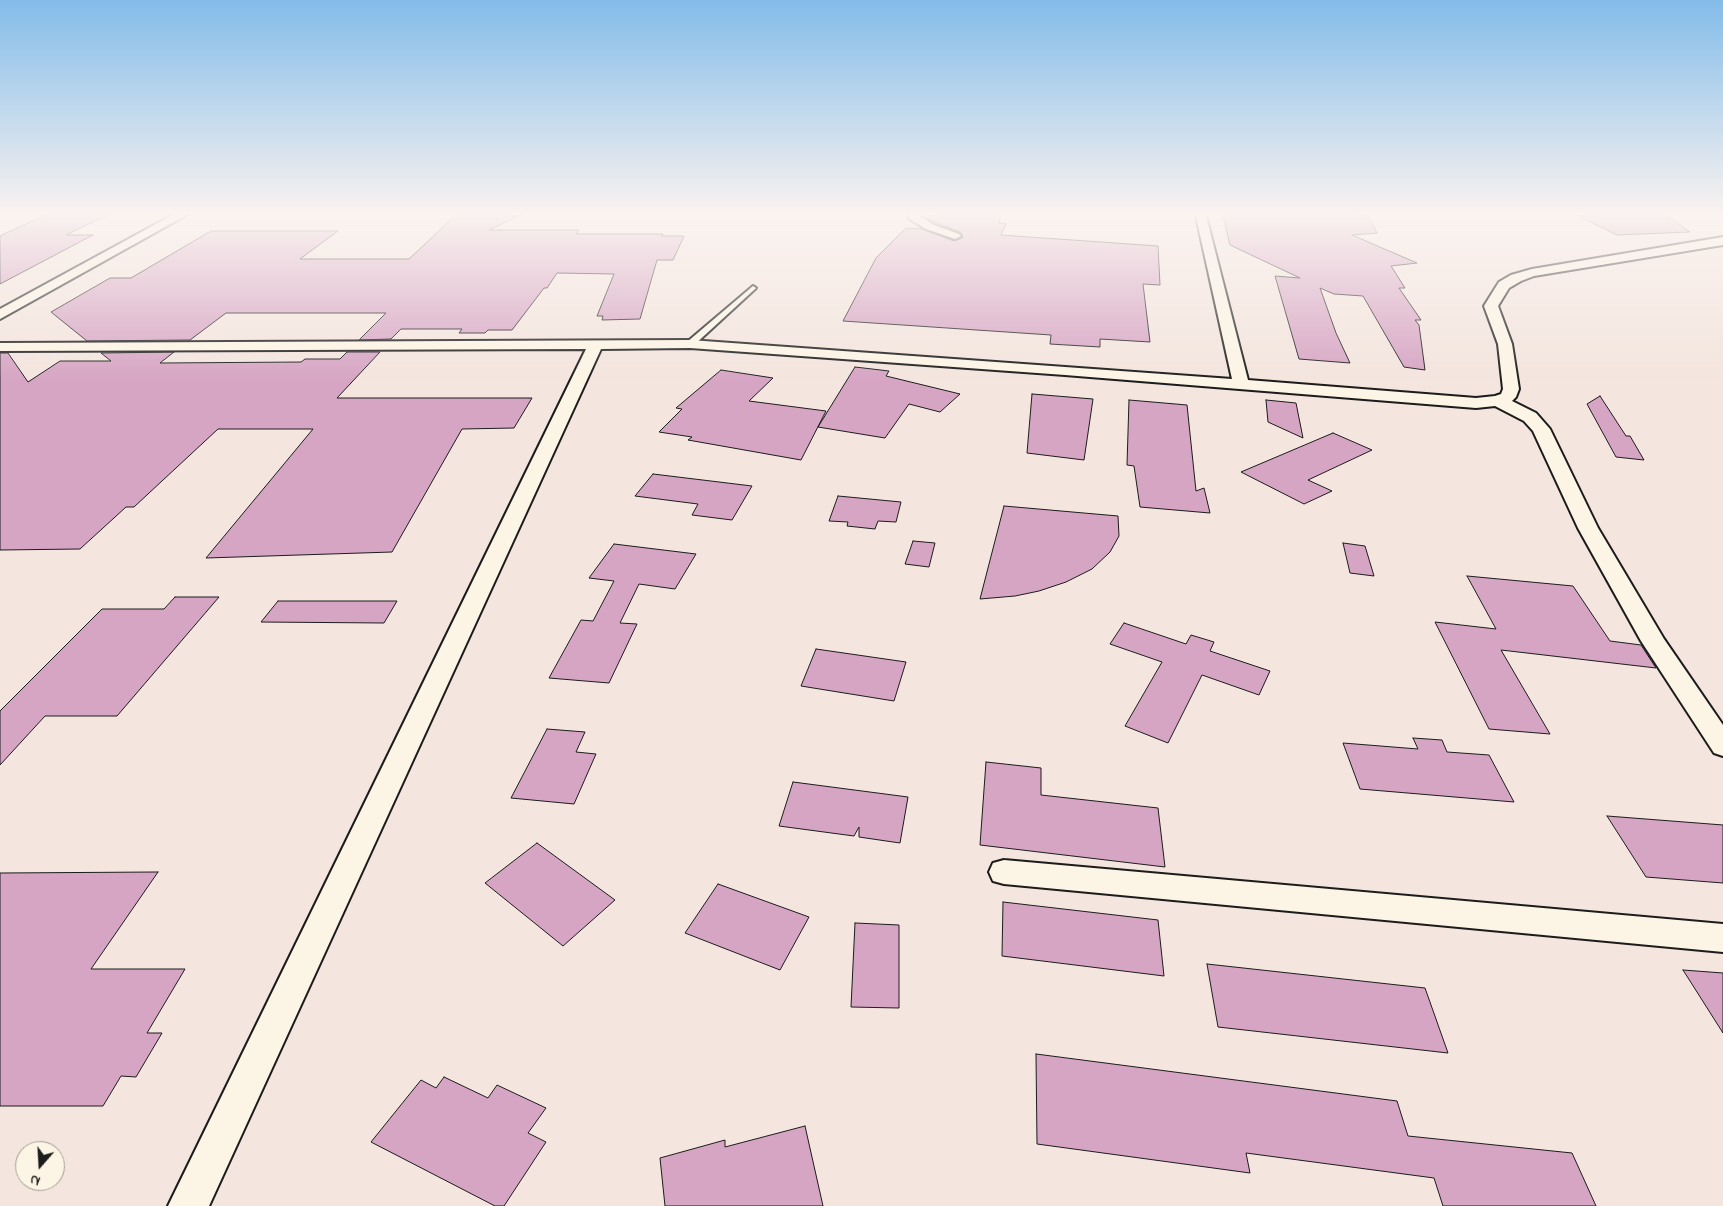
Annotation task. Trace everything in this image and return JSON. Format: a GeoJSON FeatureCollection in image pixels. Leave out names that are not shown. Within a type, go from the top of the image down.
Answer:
{"type":"FeatureCollection","features":[{"type":"Feature","properties":{"kind":"street"},"geometry":{"type":"LineString","coordinates":[[0,315],[85,268]]}},
{"type":"Feature","properties":{"kind":"street"},"geometry":{"type":"LineString","coordinates":[[1213,268],[1241,384]]}},
{"type":"Feature","properties":{"kind":"street"},"geometry":{"type":"LineString","coordinates":[[0,347],[690,344],[1476,403],[1498,401],[1508,397],[1511,389],[1505,344],[1491,306],[1504,285],[1516,278],[1532,273],[1560,268]]}},
{"type":"Feature","properties":{"kind":"street"},"geometry":{"type":"LineString","coordinates":[[188,1206],[595,345]]}},
{"type":"Feature","properties":{"kind":"street"},"geometry":{"type":"LineString","coordinates":[[1498,401],[1530,417],[1541,429],[1588,528],[1653,641],[1723,746]]}},
{"type":"Feature","properties":{"kind":"street"},"geometry":{"type":"LineString","coordinates":[[1004,872],[1723,938]]}},
{"type":"Feature","properties":{"kind":"lane"},"geometry":{"type":"LineString","coordinates":[[690,344],[753,288]]}},
{"type":"Feature","properties":{"kind":"building"},"geometry":{"type":"Polygon","coordinates":[[[0,268],[30,268],[0,284],[0,268]]]}},
{"type":"Feature","properties":{"kind":"building"},"geometry":{"type":"Polygon","coordinates":[[[148,268],[655,268],[640,319],[602,320],[603,316],[597,316],[614,274],[557,273],[512,330],[488,330],[485,333],[459,333],[462,329],[401,329],[391,339],[359,340],[386,313],[226,313],[190,340],[87,341],[51,312],[110,278],[131,278],[148,268]]]}},
{"type":"Feature","properties":{"kind":"building"},"geometry":{"type":"Polygon","coordinates":[[[871,268],[1159,268],[1160,285],[1143,284],[1150,342],[1100,339],[1100,347],[1050,344],[1051,335],[843,321],[871,268]]]}},
{"type":"Feature","properties":{"kind":"building"},"geometry":{"type":"Polygon","coordinates":[[[1279,268],[1392,268],[1405,288],[1399,288],[1421,320],[1415,320],[1419,325],[1425,370],[1404,367],[1363,296],[1334,294],[1320,288],[1336,333],[1350,363],[1299,359],[1275,276],[1300,278],[1279,268]]]}},
{"type":"Feature","properties":{"kind":"building"},"geometry":{"type":"Polygon","coordinates":[[[174,352],[160,363],[301,362],[305,359],[340,359],[347,352],[380,352],[337,398],[532,398],[514,428],[462,429],[392,552],[206,558],[313,429],[218,429],[134,507],[126,507],[80,549],[0,550],[0,353],[8,353],[28,382],[60,361],[111,361],[101,353],[174,352]]]}},
{"type":"Feature","properties":{"kind":"building"},"geometry":{"type":"Polygon","coordinates":[[[855,367],[889,371],[886,376],[960,394],[940,412],[909,404],[885,438],[818,427],[855,367]]]}},
{"type":"Feature","properties":{"kind":"building"},"geometry":{"type":"Polygon","coordinates":[[[721,370],[773,378],[749,401],[826,411],[801,460],[688,440],[692,437],[659,432],[682,409],[676,408],[721,370]]]}},
{"type":"Feature","properties":{"kind":"building"},"geometry":{"type":"Polygon","coordinates":[[[1032,394],[1093,399],[1084,460],[1027,453],[1032,394]]]}},
{"type":"Feature","properties":{"kind":"building"},"geometry":{"type":"Polygon","coordinates":[[[1600,396],[1626,436],[1630,436],[1644,460],[1616,457],[1587,404],[1600,396]]]}},
{"type":"Feature","properties":{"kind":"building"},"geometry":{"type":"Polygon","coordinates":[[[1129,400],[1187,405],[1196,491],[1204,488],[1210,513],[1140,507],[1134,466],[1127,465],[1129,400]]]}},
{"type":"Feature","properties":{"kind":"building"},"geometry":{"type":"Polygon","coordinates":[[[1266,400],[1296,403],[1303,438],[1268,422],[1266,400]]]}},
{"type":"Feature","properties":{"kind":"building"},"geometry":{"type":"Polygon","coordinates":[[[1333,433],[1372,450],[1308,480],[1332,491],[1304,504],[1241,472],[1333,433]]]}},
{"type":"Feature","properties":{"kind":"building"},"geometry":{"type":"Polygon","coordinates":[[[653,474],[752,486],[732,520],[692,515],[698,504],[635,496],[653,474]]]}},
{"type":"Feature","properties":{"kind":"building"},"geometry":{"type":"Polygon","coordinates":[[[838,496],[901,502],[896,522],[878,521],[875,529],[847,526],[848,522],[829,521],[838,496]]]}},
{"type":"Feature","properties":{"kind":"building"},"geometry":{"type":"Polygon","coordinates":[[[1004,506],[1118,516],[1119,536],[1110,552],[1092,569],[1066,582],[1039,591],[1015,596],[980,599],[1004,506]]]}},
{"type":"Feature","properties":{"kind":"building"},"geometry":{"type":"Polygon","coordinates":[[[913,541],[935,543],[929,567],[905,564],[913,541]]]}},
{"type":"Feature","properties":{"kind":"building"},"geometry":{"type":"Polygon","coordinates":[[[1343,543],[1365,546],[1374,576],[1350,573],[1343,543]]]}},
{"type":"Feature","properties":{"kind":"building"},"geometry":{"type":"Polygon","coordinates":[[[614,544],[696,554],[675,589],[639,584],[620,623],[637,624],[609,683],[549,678],[581,620],[593,621],[614,581],[589,578],[614,544]]]}},
{"type":"Feature","properties":{"kind":"building"},"geometry":{"type":"Polygon","coordinates":[[[1467,576],[1573,586],[1610,641],[1641,645],[1656,668],[1501,650],[1550,734],[1489,729],[1435,622],[1496,629],[1467,576]]]}},
{"type":"Feature","properties":{"kind":"building"},"geometry":{"type":"Polygon","coordinates":[[[175,597],[219,597],[117,716],[45,716],[0,765],[0,711],[102,609],[164,609],[175,597]]]}},
{"type":"Feature","properties":{"kind":"building"},"geometry":{"type":"Polygon","coordinates":[[[278,601],[397,601],[384,623],[261,622],[278,601]]]}},
{"type":"Feature","properties":{"kind":"building"},"geometry":{"type":"Polygon","coordinates":[[[1124,623],[1186,644],[1191,635],[1214,642],[1210,651],[1270,671],[1259,695],[1202,675],[1168,743],[1125,726],[1162,662],[1110,644],[1124,623]]]}},
{"type":"Feature","properties":{"kind":"building"},"geometry":{"type":"Polygon","coordinates":[[[816,649],[906,662],[894,701],[801,686],[816,649]]]}},
{"type":"Feature","properties":{"kind":"building"},"geometry":{"type":"Polygon","coordinates":[[[547,729],[585,732],[576,752],[596,754],[574,804],[511,798],[547,729]]]}},
{"type":"Feature","properties":{"kind":"building"},"geometry":{"type":"Polygon","coordinates":[[[1413,738],[1442,740],[1447,752],[1489,755],[1514,802],[1360,789],[1343,743],[1418,749],[1413,738]]]}},
{"type":"Feature","properties":{"kind":"building"},"geometry":{"type":"Polygon","coordinates":[[[986,762],[1041,768],[1041,795],[1158,808],[1165,867],[980,845],[986,762]]]}},
{"type":"Feature","properties":{"kind":"building"},"geometry":{"type":"Polygon","coordinates":[[[793,782],[908,797],[900,843],[859,837],[859,827],[854,836],[779,826],[793,782]]]}},
{"type":"Feature","properties":{"kind":"building"},"geometry":{"type":"Polygon","coordinates":[[[1607,816],[1723,825],[1723,883],[1646,877],[1607,816]]]}},
{"type":"Feature","properties":{"kind":"building"},"geometry":{"type":"Polygon","coordinates":[[[537,843],[615,900],[563,946],[485,883],[537,843]]]}},
{"type":"Feature","properties":{"kind":"building"},"geometry":{"type":"Polygon","coordinates":[[[158,872],[91,969],[185,969],[147,1033],[162,1033],[136,1077],[121,1076],[103,1106],[0,1106],[0,873],[158,872]]]}},
{"type":"Feature","properties":{"kind":"building"},"geometry":{"type":"Polygon","coordinates":[[[718,884],[809,917],[780,970],[685,933],[718,884]]]}},
{"type":"Feature","properties":{"kind":"building"},"geometry":{"type":"Polygon","coordinates":[[[1003,902],[1158,920],[1164,976],[1002,956],[1003,902]]]}},
{"type":"Feature","properties":{"kind":"building"},"geometry":{"type":"Polygon","coordinates":[[[855,923],[899,925],[899,1008],[851,1007],[855,923]]]}},
{"type":"Feature","properties":{"kind":"building"},"geometry":{"type":"Polygon","coordinates":[[[1207,964],[1425,988],[1448,1053],[1218,1027],[1207,964]]]}},
{"type":"Feature","properties":{"kind":"building"},"geometry":{"type":"Polygon","coordinates":[[[1683,970],[1723,973],[1723,1033],[1683,970]]]}},
{"type":"Feature","properties":{"kind":"building"},"geometry":{"type":"Polygon","coordinates":[[[1036,1054],[1397,1101],[1408,1136],[1572,1153],[1596,1206],[1443,1206],[1434,1178],[1246,1153],[1250,1173],[1037,1144],[1036,1054]]]}},
{"type":"Feature","properties":{"kind":"building"},"geometry":{"type":"Polygon","coordinates":[[[444,1077],[488,1098],[497,1085],[546,1108],[528,1133],[546,1142],[504,1206],[495,1206],[371,1142],[421,1080],[436,1088],[444,1077]]]}},
{"type":"Feature","properties":{"kind":"building"},"geometry":{"type":"Polygon","coordinates":[[[805,1126],[823,1206],[665,1206],[660,1158],[725,1140],[725,1147],[805,1126]]]}}]}
